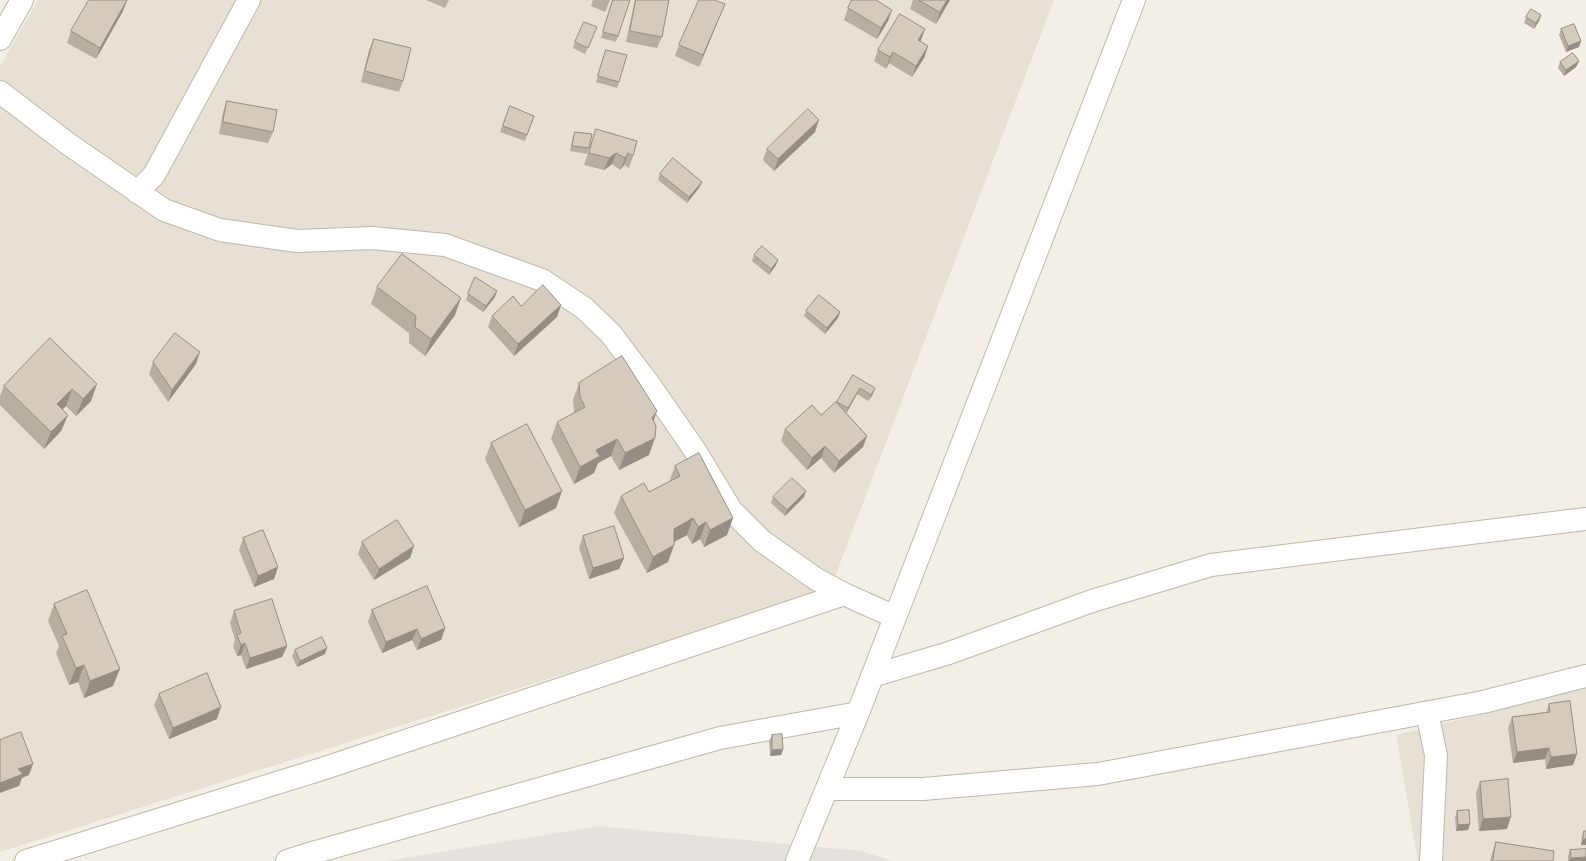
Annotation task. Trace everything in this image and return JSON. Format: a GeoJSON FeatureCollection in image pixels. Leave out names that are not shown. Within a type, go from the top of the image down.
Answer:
{"type":"FeatureCollection","features":[{"type":"Feature","properties":{"kind":"street"},"geometry":{"type":"LineString","coordinates":[[0,39],[22,0]]}},
{"type":"Feature","properties":{"kind":"street"},"geometry":{"type":"LineString","coordinates":[[137,192],[154,175],[249,0]]}},
{"type":"Feature","properties":{"kind":"street"},"geometry":{"type":"LineString","coordinates":[[797,861],[858,713],[1134,0]]}},
{"type":"Feature","properties":{"kind":"street"},"geometry":{"type":"LineString","coordinates":[[0,92],[67,143],[164,210],[220,230],[296,241],[372,238],[445,245],[542,280],[584,308],[611,334],[651,387],[694,449],[731,510],[762,541],[816,579],[844,594],[895,617]]}},
{"type":"Feature","properties":{"kind":"street"},"geometry":{"type":"LineString","coordinates":[[872,676],[949,653],[1092,601],[1211,565],[1586,519]]}},
{"type":"Feature","properties":{"kind":"street"},"geometry":{"type":"LineString","coordinates":[[26,861],[325,768],[844,594]]}},
{"type":"Feature","properties":{"kind":"street"},"geometry":{"type":"LineString","coordinates":[[827,789],[923,789],[1098,774],[1483,702],[1586,676]]}},
{"type":"Feature","properties":{"kind":"street"},"geometry":{"type":"LineString","coordinates":[[287,861],[312,852],[720,738],[858,713]]}},
{"type":"Feature","properties":{"kind":"street"},"geometry":{"type":"LineString","coordinates":[[1427,713],[1436,755],[1431,861]]}},
{"type":"Feature","properties":{"kind":"shaded area"},"geometry":{"type":"Polygon","coordinates":[[[38,0],[1054,0],[830,590],[0,852],[0,66],[38,0]]]}},
{"type":"Feature","properties":{"kind":"shaded area"},"geometry":{"type":"Polygon","coordinates":[[[1586,689],[1586,861],[1418,861],[1396,735],[1586,689]]]}},
{"type":"Feature","properties":{"kind":"shaded area"},"geometry":{"type":"Polygon","coordinates":[[[598,826],[861,851],[894,861],[386,861],[598,826]]]}},
{"type":"Feature","properties":{"kind":"building"},"geometry":{"type":"Polygon","coordinates":[[[89,0],[127,0],[100,48],[71,31],[89,0]]]}},
{"type":"Feature","properties":{"kind":"building"},"geometry":{"type":"Polygon","coordinates":[[[613,0],[630,0],[618,36],[603,32],[613,0]]]}},
{"type":"Feature","properties":{"kind":"building"},"geometry":{"type":"Polygon","coordinates":[[[636,0],[669,0],[662,37],[630,31],[636,0]]]}},
{"type":"Feature","properties":{"kind":"building"},"geometry":{"type":"Polygon","coordinates":[[[699,0],[714,0],[725,4],[703,55],[679,45],[699,0]]]}},
{"type":"Feature","properties":{"kind":"building"},"geometry":{"type":"Polygon","coordinates":[[[852,0],[876,0],[892,10],[881,28],[848,8],[852,0]]]}},
{"type":"Feature","properties":{"kind":"building"},"geometry":{"type":"Polygon","coordinates":[[[919,0],[947,0],[940,12],[919,0]]]}},
{"type":"Feature","properties":{"kind":"building"},"geometry":{"type":"Polygon","coordinates":[[[1531,9],[1541,15],[1536,23],[1526,17],[1531,9]]]}},
{"type":"Feature","properties":{"kind":"building"},"geometry":{"type":"Polygon","coordinates":[[[900,14],[925,29],[918,40],[928,46],[916,66],[893,52],[890,57],[878,50],[900,14]]]}},
{"type":"Feature","properties":{"kind":"building"},"geometry":{"type":"Polygon","coordinates":[[[584,22],[597,27],[588,48],[575,42],[584,22]]]}},
{"type":"Feature","properties":{"kind":"building"},"geometry":{"type":"Polygon","coordinates":[[[1574,24],[1581,41],[1568,46],[1561,29],[1574,24]]]}},
{"type":"Feature","properties":{"kind":"building"},"geometry":{"type":"Polygon","coordinates":[[[374,39],[411,48],[403,81],[365,71],[374,39]]]}},
{"type":"Feature","properties":{"kind":"building"},"geometry":{"type":"Polygon","coordinates":[[[606,50],[627,55],[619,82],[598,76],[606,50]]]}},
{"type":"Feature","properties":{"kind":"building"},"geometry":{"type":"Polygon","coordinates":[[[1573,53],[1579,61],[1566,70],[1560,62],[1573,53]]]}},
{"type":"Feature","properties":{"kind":"building"},"geometry":{"type":"Polygon","coordinates":[[[227,101],[277,110],[273,132],[223,122],[227,101]]]}},
{"type":"Feature","properties":{"kind":"building"},"geometry":{"type":"Polygon","coordinates":[[[510,106],[534,116],[527,135],[503,126],[510,106]]]}},
{"type":"Feature","properties":{"kind":"building"},"geometry":{"type":"Polygon","coordinates":[[[808,109],[819,120],[778,159],[767,149],[808,109]]]}},
{"type":"Feature","properties":{"kind":"building"},"geometry":{"type":"Polygon","coordinates":[[[596,129],[637,141],[633,156],[628,153],[625,158],[616,153],[609,158],[589,153],[596,129]]]}},
{"type":"Feature","properties":{"kind":"building"},"geometry":{"type":"Polygon","coordinates":[[[575,132],[592,134],[589,148],[572,146],[575,132]]]}},
{"type":"Feature","properties":{"kind":"building"},"geometry":{"type":"Polygon","coordinates":[[[673,158],[702,182],[689,197],[660,174],[673,158]]]}},
{"type":"Feature","properties":{"kind":"building"},"geometry":{"type":"Polygon","coordinates":[[[762,246],[778,260],[771,269],[754,255],[762,246]]]}},
{"type":"Feature","properties":{"kind":"building"},"geometry":{"type":"Polygon","coordinates":[[[402,254],[461,298],[431,339],[415,327],[416,316],[377,287],[402,254]]]}},
{"type":"Feature","properties":{"kind":"building"},"geometry":{"type":"Polygon","coordinates":[[[475,277],[497,291],[486,306],[468,294],[475,277]]]}},
{"type":"Feature","properties":{"kind":"building"},"geometry":{"type":"Polygon","coordinates":[[[543,285],[561,305],[518,344],[492,316],[513,296],[521,306],[543,285]]]}},
{"type":"Feature","properties":{"kind":"building"},"geometry":{"type":"Polygon","coordinates":[[[819,295],[840,312],[827,328],[806,311],[819,295]]]}},
{"type":"Feature","properties":{"kind":"building"},"geometry":{"type":"Polygon","coordinates":[[[175,333],[200,352],[172,390],[153,362],[175,333]]]}},
{"type":"Feature","properties":{"kind":"building"},"geometry":{"type":"Polygon","coordinates":[[[50,338],[97,384],[83,399],[72,389],[57,404],[68,415],[51,432],[4,386],[50,338]]]}},
{"type":"Feature","properties":{"kind":"building"},"geometry":{"type":"Polygon","coordinates":[[[622,356],[657,411],[652,418],[656,426],[655,438],[625,453],[617,439],[596,450],[600,456],[580,467],[557,422],[585,407],[580,397],[579,383],[622,356]]]}},
{"type":"Feature","properties":{"kind":"building"},"geometry":{"type":"Polygon","coordinates":[[[853,375],[875,388],[871,395],[860,388],[848,408],[837,402],[853,375]]]}},
{"type":"Feature","properties":{"kind":"building"},"geometry":{"type":"Polygon","coordinates":[[[836,402],[867,436],[839,461],[825,446],[812,458],[785,429],[812,405],[821,415],[836,402]]]}},
{"type":"Feature","properties":{"kind":"building"},"geometry":{"type":"Polygon","coordinates":[[[527,424],[562,491],[525,510],[491,443],[527,424]]]}},
{"type":"Feature","properties":{"kind":"building"},"geometry":{"type":"Polygon","coordinates":[[[699,453],[733,518],[710,530],[706,522],[698,527],[693,518],[674,529],[674,545],[653,557],[621,496],[644,483],[649,492],[680,476],[675,466],[699,453]]]}},
{"type":"Feature","properties":{"kind":"building"},"geometry":{"type":"Polygon","coordinates":[[[792,478],[806,491],[787,510],[773,497],[792,478]]]}},
{"type":"Feature","properties":{"kind":"building"},"geometry":{"type":"Polygon","coordinates":[[[397,520],[414,546],[379,569],[362,542],[397,520]]]}},
{"type":"Feature","properties":{"kind":"building"},"geometry":{"type":"Polygon","coordinates":[[[614,526],[624,558],[593,568],[583,536],[614,526]]]}},
{"type":"Feature","properties":{"kind":"building"},"geometry":{"type":"Polygon","coordinates":[[[263,530],[278,567],[258,576],[243,538],[263,530]]]}},
{"type":"Feature","properties":{"kind":"building"},"geometry":{"type":"Polygon","coordinates":[[[427,586],[445,628],[421,639],[417,629],[386,642],[372,610],[427,586]]]}},
{"type":"Feature","properties":{"kind":"building"},"geometry":{"type":"Polygon","coordinates":[[[87,590],[120,669],[90,681],[84,665],[76,668],[62,636],[67,634],[54,604],[87,590]]]}},
{"type":"Feature","properties":{"kind":"building"},"geometry":{"type":"Polygon","coordinates":[[[272,599],[287,646],[250,658],[245,643],[241,645],[237,635],[241,633],[234,611],[272,599]]]}},
{"type":"Feature","properties":{"kind":"building"},"geometry":{"type":"Polygon","coordinates":[[[322,637],[327,648],[300,661],[295,650],[322,637]]]}},
{"type":"Feature","properties":{"kind":"building"},"geometry":{"type":"Polygon","coordinates":[[[207,673],[221,707],[173,728],[159,694],[207,673]]]}},
{"type":"Feature","properties":{"kind":"building"},"geometry":{"type":"Polygon","coordinates":[[[1570,701],[1577,754],[1551,757],[1549,748],[1517,752],[1512,717],[1550,712],[1549,704],[1570,701]]]}},
{"type":"Feature","properties":{"kind":"building"},"geometry":{"type":"Polygon","coordinates":[[[21,732],[33,764],[18,769],[23,774],[0,783],[0,740],[21,732]]]}},
{"type":"Feature","properties":{"kind":"building"},"geometry":{"type":"Polygon","coordinates":[[[782,734],[783,749],[772,750],[772,735],[782,734]]]}},
{"type":"Feature","properties":{"kind":"building"},"geometry":{"type":"Polygon","coordinates":[[[1508,779],[1511,817],[1483,819],[1480,782],[1508,779]]]}},
{"type":"Feature","properties":{"kind":"building"},"geometry":{"type":"Polygon","coordinates":[[[1469,810],[1470,824],[1458,825],[1457,811],[1469,810]]]}},
{"type":"Feature","properties":{"kind":"building"},"geometry":{"type":"Polygon","coordinates":[[[1584,831],[1586,831],[1586,839],[1583,839],[1584,831]]]}},
{"type":"Feature","properties":{"kind":"building"},"geometry":{"type":"Polygon","coordinates":[[[1496,842],[1554,851],[1553,861],[1493,861],[1496,842]]]}},
{"type":"Feature","properties":{"kind":"building"},"geometry":{"type":"Polygon","coordinates":[[[1586,849],[1586,857],[1571,858],[1570,850],[1586,849]]]}}]}
